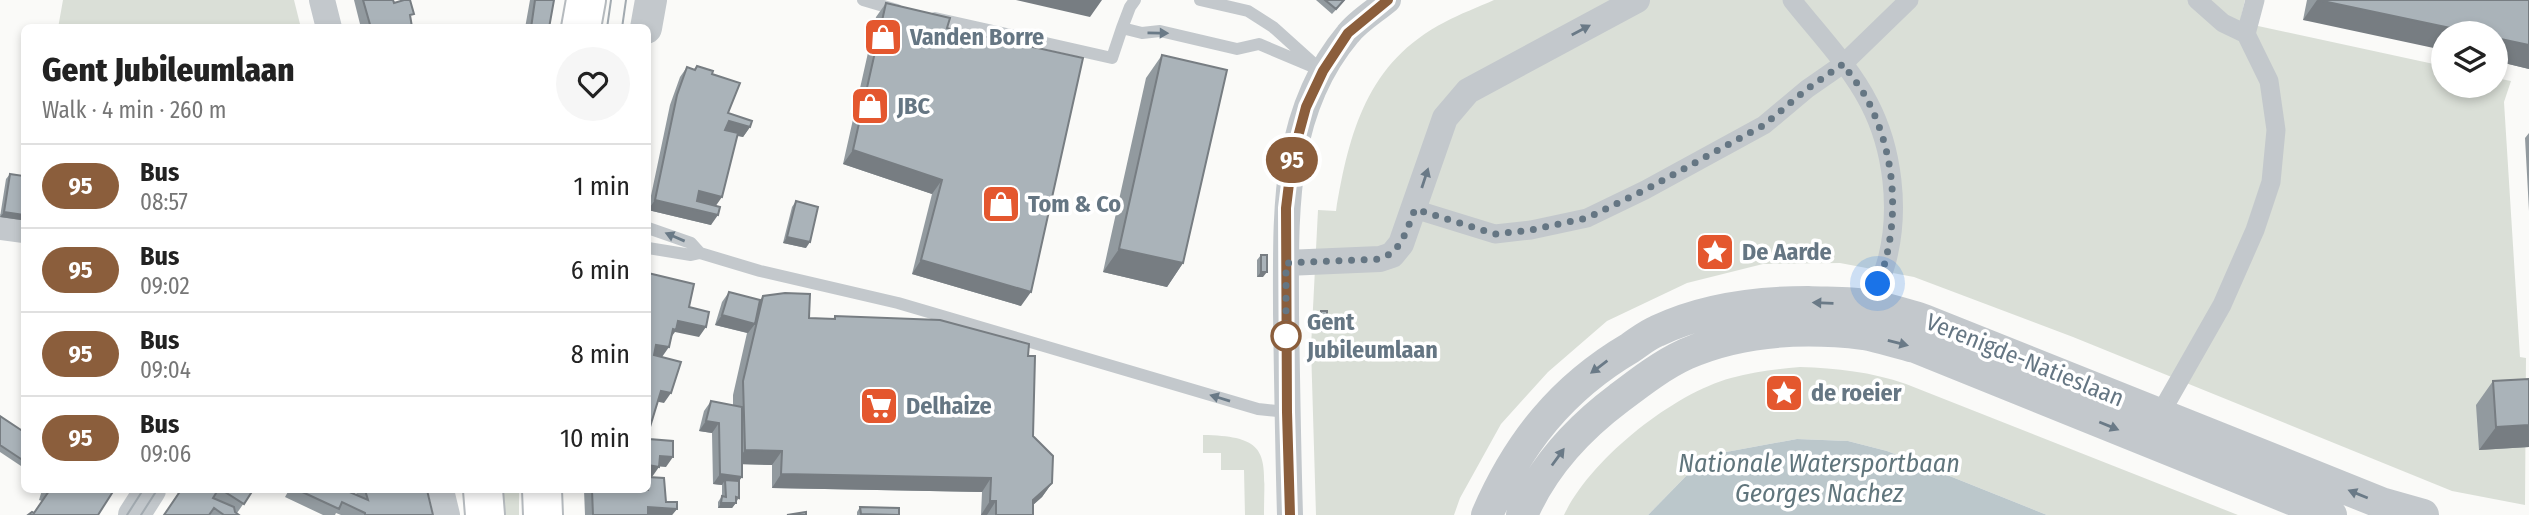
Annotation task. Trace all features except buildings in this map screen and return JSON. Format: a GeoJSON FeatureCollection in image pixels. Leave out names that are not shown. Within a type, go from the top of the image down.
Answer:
{"type":"FeatureCollection","features":[{"type":"Feature","properties":{"kind":"main road"},"geometry":{"type":"LineString","coordinates":[[582,24],[586,0]]}},
{"type":"Feature","properties":{"kind":"main road"},"geometry":{"type":"LineString","coordinates":[[484,493],[485,515]]}},
{"type":"Feature","properties":{"kind":"main road"},"geometry":{"type":"LineString","coordinates":[[542,493],[542,515]]}},
{"type":"Feature","properties":{"kind":"street"},"geometry":{"type":"LineString","coordinates":[[322,0],[328,24]]}},
{"type":"Feature","properties":{"kind":"street"},"geometry":{"type":"LineString","coordinates":[[647,24],[650,0]]}},
{"type":"Feature","properties":{"kind":"street"},"geometry":{"type":"LineString","coordinates":[[1290,515],[1286,208],[1292,159],[1306,107],[1323,71],[1348,33],[1388,0]]}},
{"type":"Feature","properties":{"kind":"street"},"geometry":{"type":"LineString","coordinates":[[1286,263],[1380,259],[1392,255],[1401,244],[1415,209],[1445,118],[1468,91],[1637,0]]}},
{"type":"Feature","properties":{"kind":"street"},"geometry":{"type":"LineString","coordinates":[[1792,0],[1843,64],[1869,102],[1886,142],[1893,196],[1892,234],[1887,260],[1871,306]]}},
{"type":"Feature","properties":{"kind":"street"},"geometry":{"type":"LineString","coordinates":[[1415,209],[1495,234],[1531,230],[1587,218],[1764,125],[1807,89],[1843,64],[1909,0]]}},
{"type":"Feature","properties":{"kind":"street"},"geometry":{"type":"LineString","coordinates":[[2160,414],[2222,304],[2255,230],[2271,182],[2276,130],[2269,81],[2246,34],[2223,23],[2197,0]]}},
{"type":"Feature","properties":{"kind":"street"},"geometry":{"type":"LineString","coordinates":[[2246,34],[2255,0]]}},
{"type":"Feature","properties":{"kind":"street"},"geometry":{"type":"LineString","coordinates":[[0,227],[21,230]]}},
{"type":"Feature","properties":{"kind":"street","name":"Verenigde-Natieslaan"},"geometry":{"type":"LineString","coordinates":[[1487,515],[1511,466],[1539,426],[1599,366],[1657,331],[1698,317],[1756,304],[1788,302],[1871,306],[1924,320],[2384,504],[2423,515]]}},
{"type":"Feature","properties":{"kind":"street","name":"Verenigde-Natieslaan"},"geometry":{"type":"LineString","coordinates":[[1522,515],[1564,448],[1596,415],[1652,374],[1686,354],[1709,346],[1760,334],[1789,332],[1866,335],[1915,347],[2331,515]]}},
{"type":"Feature","properties":{"kind":"street"},"geometry":{"type":"LineString","coordinates":[[134,515],[148,493]]}},
{"type":"Feature","properties":{"kind":"street"},"geometry":{"type":"LineString","coordinates":[[442,493],[447,515]]}},
{"type":"Feature","properties":{"kind":"lane"},"geometry":{"type":"LineString","coordinates":[[863,0],[1112,58],[1135,0]]}},
{"type":"Feature","properties":{"kind":"lane"},"geometry":{"type":"LineString","coordinates":[[1200,0],[1248,11],[1282,35],[1323,71]]}},
{"type":"Feature","properties":{"kind":"lane"},"geometry":{"type":"LineString","coordinates":[[1122,29],[1142,33],[1160,31],[1237,49],[1259,44],[1323,71]]}},
{"type":"Feature","properties":{"kind":"lane"},"geometry":{"type":"LineString","coordinates":[[651,229],[691,243],[699,253],[760,271],[898,303],[1060,353],[1258,409],[1287,412]]}},
{"type":"Feature","properties":{"kind":"lane"},"geometry":{"type":"LineString","coordinates":[[651,249],[691,256],[699,253]]}},
{"type":"Feature","properties":{"kind":"shaded area"},"geometry":{"type":"Polygon","coordinates":[[[63,0],[294,0],[300,24],[59,24],[63,0]]]}},
{"type":"Feature","properties":{"kind":"shaded area"},"geometry":{"type":"Polygon","coordinates":[[[1494,0],[2245,0],[2241,17],[2258,26],[2431,63],[2431,98],[2505,98],[2520,357],[2526,358],[2525,505],[2452,491],[2073,337],[1914,277],[1840,263],[1763,264],[1687,283],[1607,321],[1548,372],[1501,424],[1460,498],[1454,515],[1316,515],[1311,347],[1318,210],[1336,211],[1356,127],[1366,102],[1380,79],[1397,57],[1418,38],[1463,13],[1494,0]]]}},
{"type":"Feature","properties":{"kind":"shaded area"},"geometry":{"type":"Polygon","coordinates":[[[1800,367],[1854,371],[1906,384],[2238,515],[2047,515],[1887,451],[1848,441],[1797,439],[1726,452],[1690,472],[1648,515],[1564,515],[1576,494],[1613,452],[1635,432],[1684,398],[1731,378],[1800,367]]]}},
{"type":"Feature","properties":{"kind":"shaded area"},"geometry":{"type":"Polygon","coordinates":[[[1203,435],[1242,440],[1253,445],[1260,454],[1264,478],[1264,515],[1245,515],[1244,470],[1221,470],[1221,453],[1203,453],[1203,435]]]}},
{"type":"Feature","properties":{"kind":"shaded area"},"geometry":{"type":"Polygon","coordinates":[[[499,493],[519,493],[519,515],[499,515],[499,493]]]}},
{"type":"Feature","properties":{"kind":"water","name":"Nationale Watersportbaan Georges Nachez"},"geometry":{"type":"Polygon","coordinates":[[[1797,439],[1848,441],[1887,451],[2047,515],[1648,515],[1690,472],[1726,452],[1797,439]]]}},
{"type":"Feature","properties":{"kind":"tram line"},"geometry":{"type":"LineString","coordinates":[[608,24],[611,0]]}},
{"type":"Feature","properties":{"kind":"tram line"},"geometry":{"type":"LineString","coordinates":[[623,24],[626,0]]}},
{"type":"Feature","properties":{"kind":"tram line"},"geometry":{"type":"LineString","coordinates":[[127,515],[141,493]]}},
{"type":"Feature","properties":{"kind":"tram line"},"geometry":{"type":"LineString","coordinates":[[141,515],[155,493]]}},
{"type":"Feature","properties":{"kind":"bus line","name":"95"},"geometry":{"type":"LineString","coordinates":[[1290,515],[1286,208],[1292,159],[1306,107],[1323,71],[1348,33],[1388,0]]}},
{"type":"Feature","properties":{"kind":"place","name":"Vanden Borre"},"geometry":{"type":"Point","coordinates":[883,37]}},
{"type":"Feature","properties":{"kind":"place","name":"JBC"},"geometry":{"type":"Point","coordinates":[870,106]}},
{"type":"Feature","properties":{"kind":"place","name":"Tom & Co"},"geometry":{"type":"Point","coordinates":[1001,204]}},
{"type":"Feature","properties":{"kind":"place","name":"De Aarde"},"geometry":{"type":"Point","coordinates":[1715,252]}},
{"type":"Feature","properties":{"kind":"place","name":"Gent Jubileumlaan"},"geometry":{"type":"Point","coordinates":[1286,336]}},
{"type":"Feature","properties":{"kind":"place","name":"de roeier"},"geometry":{"type":"Point","coordinates":[1784,393]}},
{"type":"Feature","properties":{"kind":"place","name":"Delhaize"},"geometry":{"type":"Point","coordinates":[879,406]}},
{"type":"Feature","properties":{"kind":"route"},"geometry":{"type":"LineString","coordinates":[[1286,336],[1286,263],[1380,259],[1392,255],[1401,244],[1415,209],[1495,234],[1531,230],[1587,218],[1645,190],[1764,125],[1807,89],[1843,64],[1869,102],[1886,142],[1893,196],[1892,234],[1887,260],[1878,284]]}}]}
